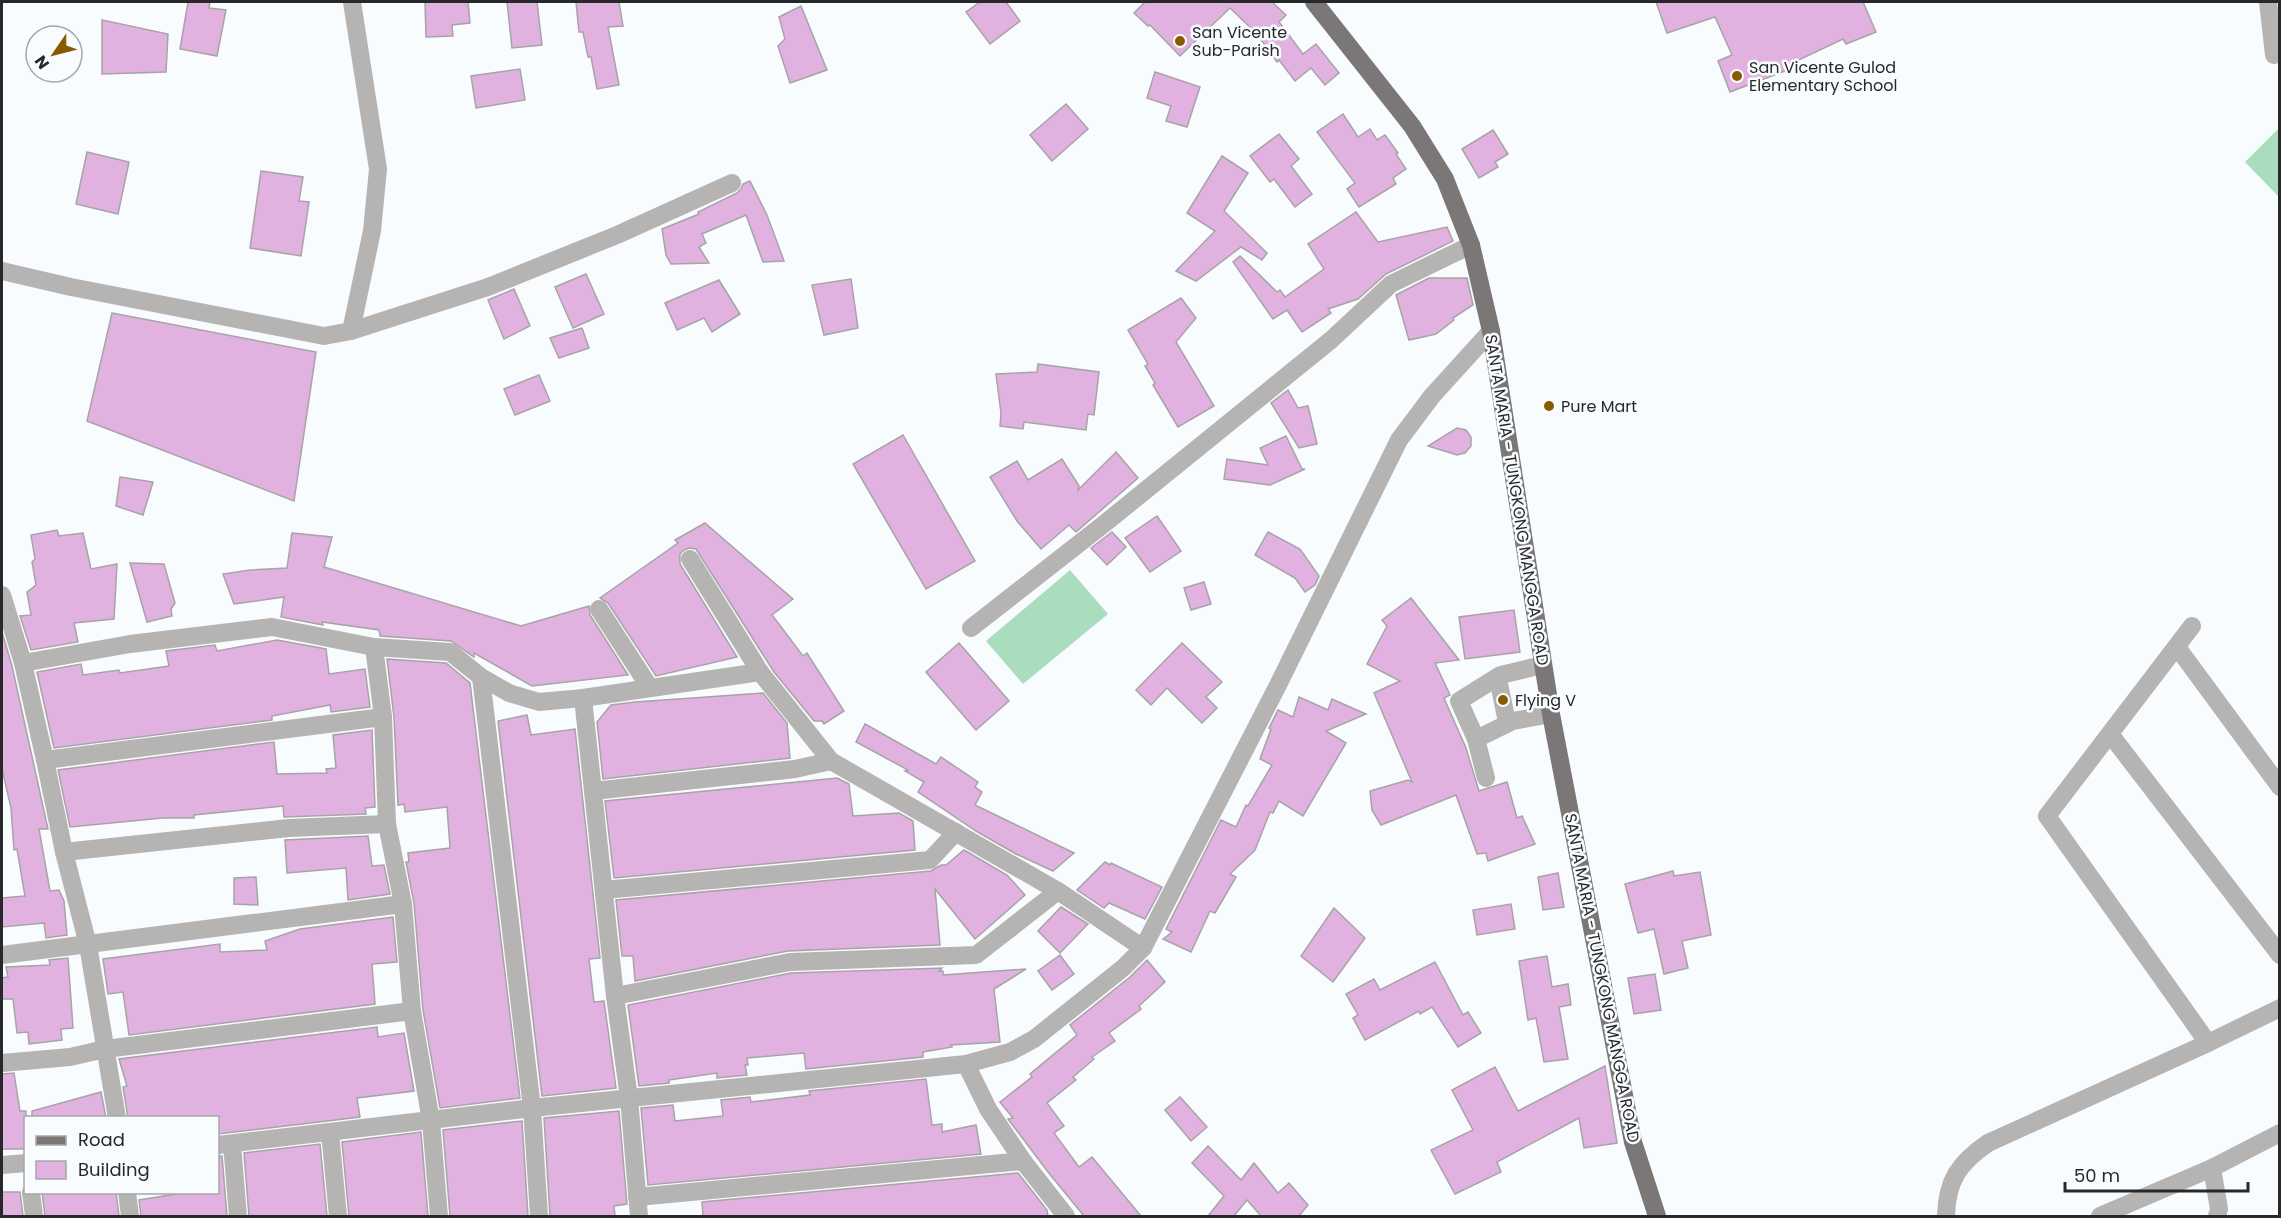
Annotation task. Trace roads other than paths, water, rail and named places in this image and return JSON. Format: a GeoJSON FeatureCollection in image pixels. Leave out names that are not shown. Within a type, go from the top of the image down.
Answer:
{"type":"FeatureCollection","features":[{"type":"Feature","properties":{"kind":"main road","name":"SANTA MARIA - TUNGKONG MANGGA ROAD"},"geometry":{"type":"LineString","coordinates":[[1320,3],[1412,126],[1445,179],[1471,245],[1491,331],[1551,714],[1633,1142],[1657,1216]]}},
{"type":"Feature","properties":{"kind":"street"},"geometry":{"type":"LineString","coordinates":[[351,331],[372,231],[378,169],[352,2]]}},
{"type":"Feature","properties":{"kind":"street"},"geometry":{"type":"LineString","coordinates":[[2268,2],[2274,55]]}},
{"type":"Feature","properties":{"kind":"street"},"geometry":{"type":"LineString","coordinates":[[2,271],[70,287],[324,336],[351,331],[488,287],[617,234],[732,183]]}},
{"type":"Feature","properties":{"kind":"street"},"geometry":{"type":"LineString","coordinates":[[970,628],[1104,524],[1331,340],[1391,284],[1471,245]]}},
{"type":"Feature","properties":{"kind":"street"},"geometry":{"type":"LineString","coordinates":[[238,1216],[225,1144],[532,1108],[966,1064],[1010,1052],[1034,1039],[1123,968],[1143,948],[1278,685],[1399,440],[1432,396],[1491,331]]}},
{"type":"Feature","properties":{"kind":"street"},"geometry":{"type":"LineString","coordinates":[[690,559],[760,672],[831,761],[1058,891],[1143,948]]}},
{"type":"Feature","properties":{"kind":"street"},"geometry":{"type":"LineString","coordinates":[[2,596],[23,663],[64,852],[88,945],[117,1116]]}},
{"type":"Feature","properties":{"kind":"street"},"geometry":{"type":"LineString","coordinates":[[599,609],[651,688]]}},
{"type":"Feature","properties":{"kind":"street"},"geometry":{"type":"LineString","coordinates":[[23,663],[130,644],[272,627],[374,647],[450,652],[481,677],[509,693],[539,702],[583,698],[760,672]]}},
{"type":"Feature","properties":{"kind":"street"},"geometry":{"type":"LineString","coordinates":[[2192,627],[2047,816],[2208,1043]]}},
{"type":"Feature","properties":{"kind":"street"},"geometry":{"type":"LineString","coordinates":[[374,647],[383,717],[387,824],[404,904],[412,1011],[431,1121],[439,1216]]}},
{"type":"Feature","properties":{"kind":"street"},"geometry":{"type":"LineString","coordinates":[[2177,647],[2280,787]]}},
{"type":"Feature","properties":{"kind":"street"},"geometry":{"type":"LineString","coordinates":[[1486,778],[1476,739],[1459,701],[1499,676],[1542,665]]}},
{"type":"Feature","properties":{"kind":"street"},"geometry":{"type":"LineString","coordinates":[[1499,676],[1506,720],[1509,723]]}},
{"type":"Feature","properties":{"kind":"street"},"geometry":{"type":"LineString","coordinates":[[481,677],[532,1108],[539,1216]]}},
{"type":"Feature","properties":{"kind":"street"},"geometry":{"type":"LineString","coordinates":[[583,698],[639,1216]]}},
{"type":"Feature","properties":{"kind":"street"},"geometry":{"type":"LineString","coordinates":[[1476,739],[1509,723],[1551,714]]}},
{"type":"Feature","properties":{"kind":"street"},"geometry":{"type":"LineString","coordinates":[[45,760],[383,717]]}},
{"type":"Feature","properties":{"kind":"street"},"geometry":{"type":"LineString","coordinates":[[2110,734],[2280,955]]}},
{"type":"Feature","properties":{"kind":"street"},"geometry":{"type":"LineString","coordinates":[[593,791],[795,769],[831,761]]}},
{"type":"Feature","properties":{"kind":"street"},"geometry":{"type":"LineString","coordinates":[[64,852],[289,828],[387,824]]}},
{"type":"Feature","properties":{"kind":"street"},"geometry":{"type":"LineString","coordinates":[[604,890],[930,860],[956,832]]}},
{"type":"Feature","properties":{"kind":"street"},"geometry":{"type":"LineString","coordinates":[[615,996],[790,962],[976,954],[1058,891]]}},
{"type":"Feature","properties":{"kind":"street"},"geometry":{"type":"LineString","coordinates":[[2,955],[404,904]]}},
{"type":"Feature","properties":{"kind":"street"},"geometry":{"type":"LineString","coordinates":[[1946,1216],[1946,1203],[1954,1177],[1970,1156],[1988,1143],[2280,1008]]}},
{"type":"Feature","properties":{"kind":"street"},"geometry":{"type":"LineString","coordinates":[[2,1063],[70,1057],[105,1049],[412,1011]]}},
{"type":"Feature","properties":{"kind":"street"},"geometry":{"type":"LineString","coordinates":[[966,1064],[988,1109],[1023,1161],[1066,1216]]}},
{"type":"Feature","properties":{"kind":"street"},"geometry":{"type":"LineString","coordinates":[[330,1132],[338,1216]]}},
{"type":"Feature","properties":{"kind":"street"},"geometry":{"type":"LineString","coordinates":[[2100,1216],[2212,1168],[2280,1133]]}},
{"type":"Feature","properties":{"kind":"street"},"geometry":{"type":"LineString","coordinates":[[637,1197],[1023,1161]]}},
{"type":"Feature","properties":{"kind":"street"},"geometry":{"type":"LineString","coordinates":[[2,1165],[24,1163]]}},
{"type":"Feature","properties":{"kind":"street"},"geometry":{"type":"LineString","coordinates":[[2212,1168],[2219,1209],[2217,1216]]}},
{"type":"Feature","properties":{"kind":"street"},"geometry":{"type":"LineString","coordinates":[[31,1194],[34,1216]]}},
{"type":"Feature","properties":{"kind":"street"},"geometry":{"type":"LineString","coordinates":[[127,1194],[130,1216]]}},
{"type":"Feature","properties":{"kind":"place","name":"San Vicente Sub-Parish"},"geometry":{"type":"Point","coordinates":[1180,41]}},
{"type":"Feature","properties":{"kind":"place","name":"San Vicente Gulod Elementary School"},"geometry":{"type":"Point","coordinates":[1737,76]}},
{"type":"Feature","properties":{"kind":"place","name":"Pure Mart"},"geometry":{"type":"Point","coordinates":[1549,406]}},
{"type":"Feature","properties":{"kind":"place","name":"Flying V"},"geometry":{"type":"Point","coordinates":[1503,700]}}]}
